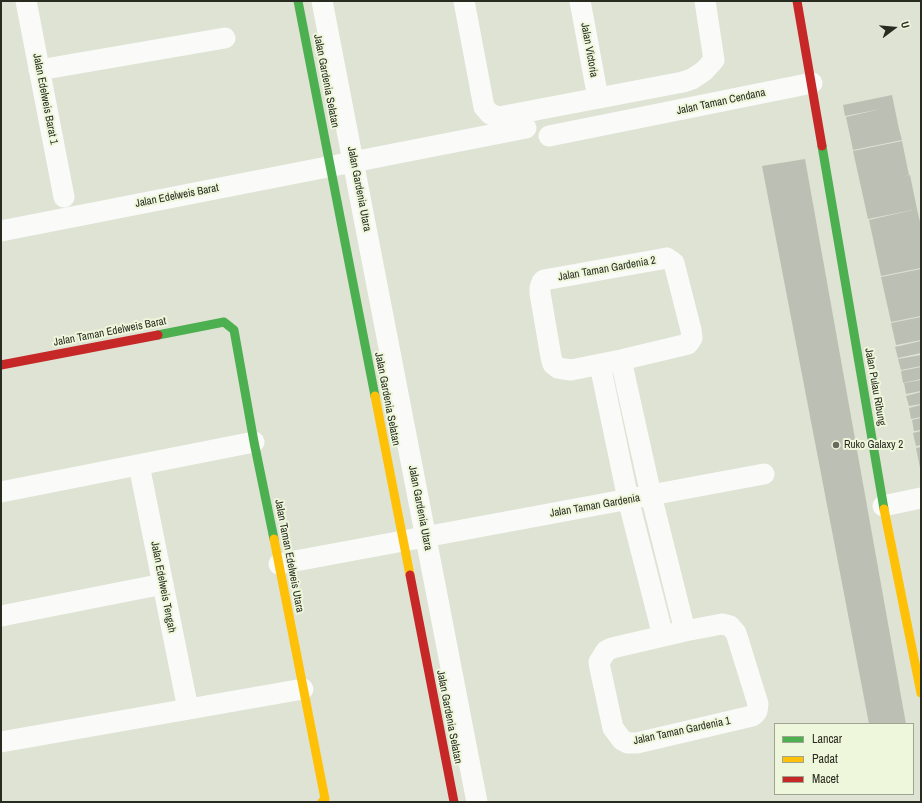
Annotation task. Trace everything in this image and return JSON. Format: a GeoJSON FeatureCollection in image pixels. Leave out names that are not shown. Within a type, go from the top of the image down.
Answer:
{"type":"FeatureCollection","features":[{"type":"Feature","properties":{"kind":"street","name":"Jalan Edelweis Barat 1"},"geometry":{"type":"LineString","coordinates":[[26,1],[64,197]]}},
{"type":"Feature","properties":{"kind":"street","name":"Jalan Gardenia Selatan"},"geometry":{"type":"LineString","coordinates":[[298,1],[454,802]]}},
{"type":"Feature","properties":{"kind":"street","name":"Jalan Gardenia Utara"},"geometry":{"type":"LineString","coordinates":[[322,1],[477,802]]}},
{"type":"Feature","properties":{"kind":"street"},"geometry":{"type":"LineString","coordinates":[[464,1],[484,107],[490,114],[499,117],[683,82],[692,79],[704,71],[714,60],[705,1]]}},
{"type":"Feature","properties":{"kind":"street","name":"Jalan Victoria"},"geometry":{"type":"LineString","coordinates":[[580,1],[598,98]]}},
{"type":"Feature","properties":{"kind":"street"},"geometry":{"type":"LineString","coordinates":[[797,1],[812,83]]}},
{"type":"Feature","properties":{"kind":"street"},"geometry":{"type":"LineString","coordinates":[[40,70],[225,38]]}},
{"type":"Feature","properties":{"kind":"street","name":"Jalan Taman Cendana"},"geometry":{"type":"LineString","coordinates":[[548,136],[812,83]]}},
{"type":"Feature","properties":{"kind":"street","name":"Jalan Pulau Ribung"},"geometry":{"type":"LineString","coordinates":[[812,83],[883,506],[921,693]]}},
{"type":"Feature","properties":{"kind":"street"},"geometry":{"type":"LineString","coordinates":[[353,161],[526,128]]}},
{"type":"Feature","properties":{"kind":"street","name":"Jalan Edelweis Barat"},"geometry":{"type":"LineString","coordinates":[[1,231],[353,161]]}},
{"type":"Feature","properties":{"kind":"street","name":"Jalan Taman Gardenia 2"},"geometry":{"type":"LineString","coordinates":[[663,258],[670,260],[674,263],[691,330],[692,338],[688,344],[600,365],[571,370],[558,368],[554,364],[551,357],[540,293],[542,282],[544,280],[663,258]]}},
{"type":"Feature","properties":{"kind":"street","name":"Jalan Taman Edelweis Barat"},"geometry":{"type":"LineString","coordinates":[[1,365],[224,322]]}},
{"type":"Feature","properties":{"kind":"street","name":"Jalan Taman Edelweis Utara"},"geometry":{"type":"LineString","coordinates":[[224,322],[234,330],[254,442],[324,800]]}},
{"type":"Feature","properties":{"kind":"street"},"geometry":{"type":"LineString","coordinates":[[621,360],[650,495],[685,631]]}},
{"type":"Feature","properties":{"kind":"street"},"geometry":{"type":"LineString","coordinates":[[600,365],[628,499],[663,636]]}},
{"type":"Feature","properties":{"kind":"street"},"geometry":{"type":"LineString","coordinates":[[1,492],[254,442]]}},
{"type":"Feature","properties":{"kind":"street","name":"Jalan Edelweis Tengah"},"geometry":{"type":"LineString","coordinates":[[139,464],[188,709]]}},
{"type":"Feature","properties":{"kind":"street","name":"Jalan Taman Gardenia"},"geometry":{"type":"LineString","coordinates":[[279,564],[764,474]]}},
{"type":"Feature","properties":{"kind":"street"},"geometry":{"type":"LineString","coordinates":[[883,506],[921,498]]}},
{"type":"Feature","properties":{"kind":"street"},"geometry":{"type":"LineString","coordinates":[[1,616],[163,584]]}},
{"type":"Feature","properties":{"kind":"street","name":"Jalan Taman Gardenia 1"},"geometry":{"type":"LineString","coordinates":[[722,624],[730,626],[734,629],[758,704],[757,711],[752,716],[637,743],[628,743],[622,740],[613,728],[600,668],[600,662],[606,651],[612,648],[685,631],[722,624]]}},
{"type":"Feature","properties":{"kind":"street"},"geometry":{"type":"LineString","coordinates":[[1,742],[302,688]]}},
{"type":"Feature","properties":{"kind":"building"},"geometry":{"type":"Polygon","coordinates":[[[892,95],[902,140],[853,150],[846,117],[881,109],[845,116],[843,105],[892,95]]]}},
{"type":"Feature","properties":{"kind":"building"},"geometry":{"type":"Polygon","coordinates":[[[902,141],[909,175],[903,177],[910,175],[917,209],[868,219],[853,151],[902,141]]]}},
{"type":"Feature","properties":{"kind":"building","name":"Ruko Galaxy 2"},"geometry":{"type":"Polygon","coordinates":[[[805,159],[906,723],[869,723],[762,166],[805,159]]]}},
{"type":"Feature","properties":{"kind":"building"},"geometry":{"type":"Polygon","coordinates":[[[917,209],[921,226],[921,268],[881,276],[869,220],[917,209]]]}},
{"type":"Feature","properties":{"kind":"building"},"geometry":{"type":"Polygon","coordinates":[[[921,269],[921,316],[891,322],[881,277],[921,269]]]}},
{"type":"Feature","properties":{"kind":"building"},"geometry":{"type":"Polygon","coordinates":[[[921,317],[921,340],[896,345],[891,323],[921,317]]]}},
{"type":"Feature","properties":{"kind":"building"},"geometry":{"type":"Polygon","coordinates":[[[921,341],[921,353],[898,358],[895,347],[921,341]]]}},
{"type":"Feature","properties":{"kind":"building"},"geometry":{"type":"Polygon","coordinates":[[[921,355],[921,366],[901,370],[898,359],[921,355]]]}},
{"type":"Feature","properties":{"kind":"building"},"geometry":{"type":"Polygon","coordinates":[[[921,367],[921,379],[903,383],[901,371],[921,367]]]}},
{"type":"Feature","properties":{"kind":"building"},"geometry":{"type":"Polygon","coordinates":[[[921,380],[921,391],[906,394],[904,383],[921,380]]]}},
{"type":"Feature","properties":{"kind":"building"},"geometry":{"type":"Polygon","coordinates":[[[921,392],[921,404],[909,406],[906,396],[921,392]]]}},
{"type":"Feature","properties":{"kind":"building"},"geometry":{"type":"Polygon","coordinates":[[[921,405],[921,417],[911,419],[909,408],[921,405]]]}},
{"type":"Feature","properties":{"kind":"building"},"geometry":{"type":"Polygon","coordinates":[[[921,418],[921,430],[914,431],[912,420],[921,418]]]}},
{"type":"Feature","properties":{"kind":"building"},"geometry":{"type":"Polygon","coordinates":[[[921,431],[921,445],[916,446],[913,433],[921,431]]]}},
{"type":"Feature","properties":{"kind":"building"},"geometry":{"type":"Polygon","coordinates":[[[921,447],[921,468],[920,468],[916,448],[921,447]]]}},
{"type":"Feature","properties":{"kind":"traffic: fast"},"geometry":{"type":"LineString","coordinates":[[298,1],[375,396]]}},
{"type":"Feature","properties":{"kind":"traffic: fast"},"geometry":{"type":"LineString","coordinates":[[822,146],[884,509]]}},
{"type":"Feature","properties":{"kind":"traffic: fast"},"geometry":{"type":"LineString","coordinates":[[158,335],[224,322],[234,330],[254,442],[274,539]]}},
{"type":"Feature","properties":{"kind":"traffic: slow"},"geometry":{"type":"LineString","coordinates":[[375,396],[410,575]]}},
{"type":"Feature","properties":{"kind":"traffic: slow"},"geometry":{"type":"LineString","coordinates":[[884,509],[921,693]]}},
{"type":"Feature","properties":{"kind":"traffic: slow"},"geometry":{"type":"LineString","coordinates":[[274,539],[325,799],[322,802]]}},
{"type":"Feature","properties":{"kind":"traffic: jam"},"geometry":{"type":"LineString","coordinates":[[797,1],[822,146]]}},
{"type":"Feature","properties":{"kind":"traffic: jam"},"geometry":{"type":"LineString","coordinates":[[1,365],[158,335]]}},
{"type":"Feature","properties":{"kind":"traffic: jam"},"geometry":{"type":"LineString","coordinates":[[410,575],[454,802]]}},
{"type":"Feature","properties":{"kind":"place","name":"Ruko Galaxy 2"},"geometry":{"type":"Point","coordinates":[836,445]}}]}
